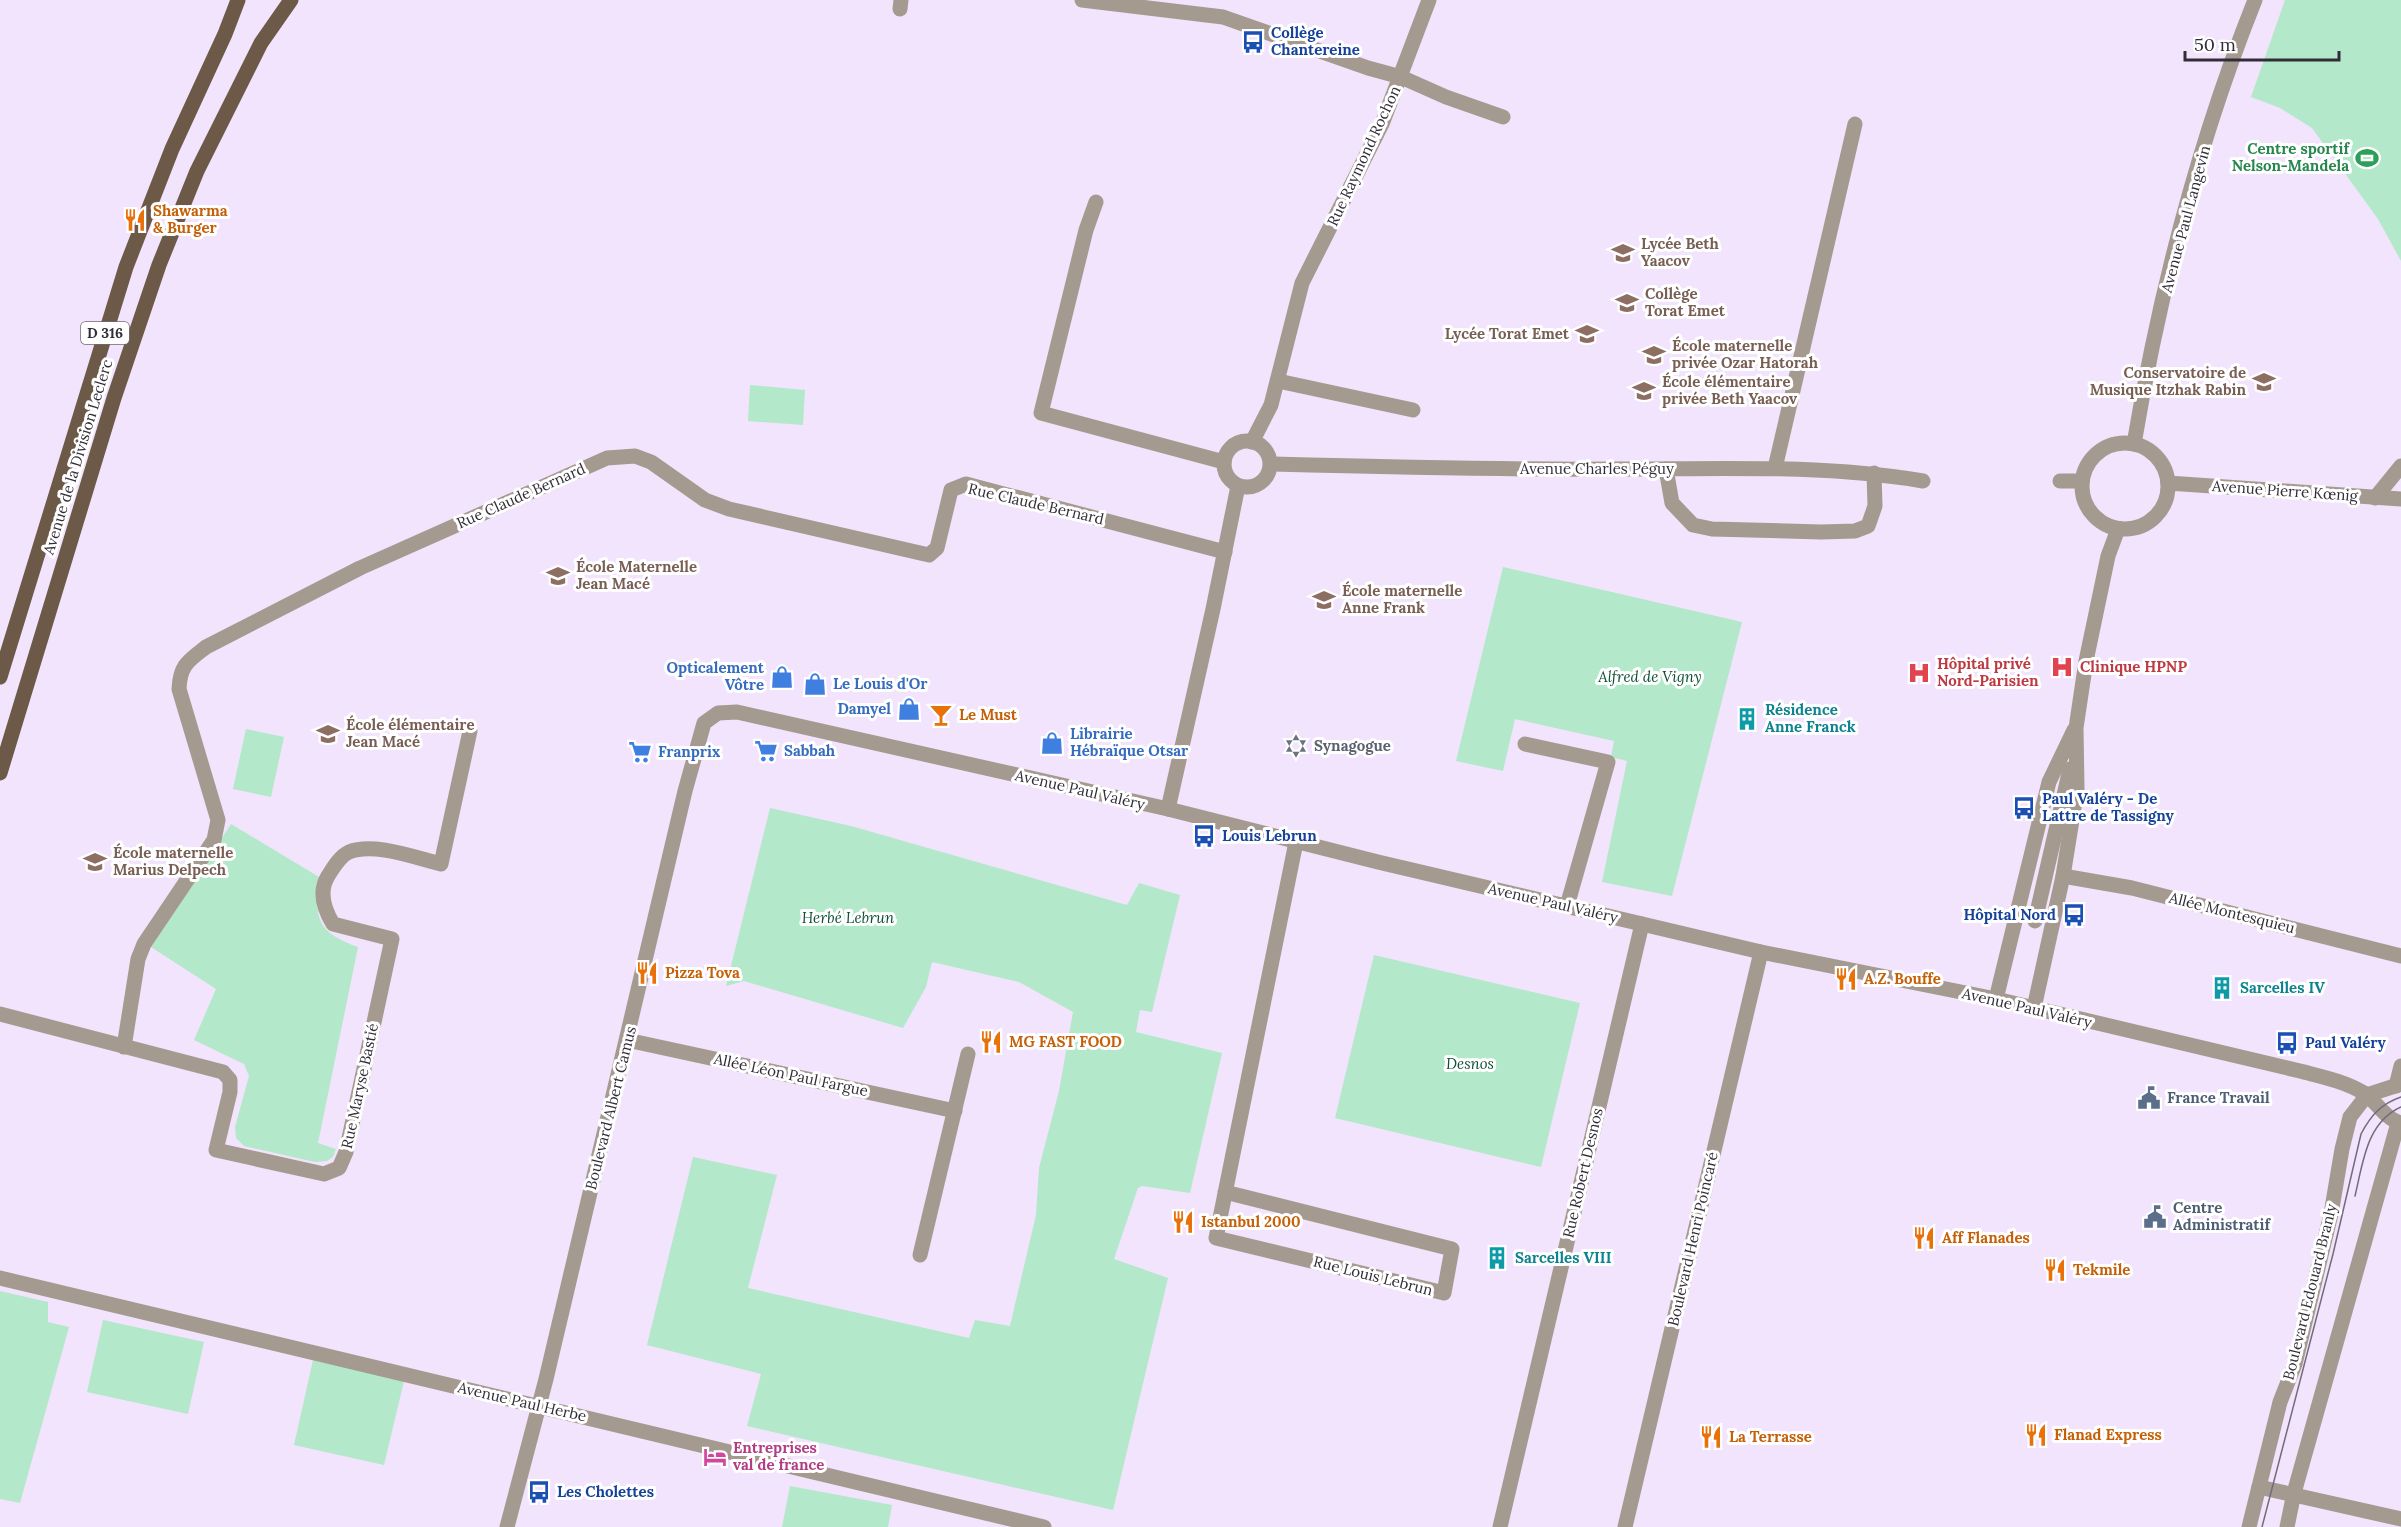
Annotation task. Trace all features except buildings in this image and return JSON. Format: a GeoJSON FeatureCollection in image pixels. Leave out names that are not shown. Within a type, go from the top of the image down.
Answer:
{"type":"FeatureCollection","features":[{"type":"Feature","properties":{"kind":"main road","name":"Avenue de la Division Leclerc"},"geometry":{"type":"LineString","coordinates":[[0,677],[75,428],[137,234],[238,0]]}},
{"type":"Feature","properties":{"kind":"main road","name":"Avenue de la Division Leclerc"},"geometry":{"type":"LineString","coordinates":[[0,773],[114,398],[162,256],[197,171],[261,43],[291,0]]}},
{"type":"Feature","properties":{"kind":"street","name":"Rue Raymond Rochon"},"geometry":{"type":"LineString","coordinates":[[1082,0],[1223,17],[1368,68],[1401,77],[1382,124],[1302,283],[1271,405],[1252,442]]}},
{"type":"Feature","properties":{"kind":"street"},"geometry":{"type":"LineString","coordinates":[[1429,0],[1401,77],[1446,97],[1503,117]]}},
{"type":"Feature","properties":{"kind":"street","name":"Avenue Paul Langevin"},"geometry":{"type":"LineString","coordinates":[[2134,444],[2176,243],[2234,54],[2255,0]]}},
{"type":"Feature","properties":{"kind":"street"},"geometry":{"type":"LineString","coordinates":[[1775,468],[1855,124]]}},
{"type":"Feature","properties":{"kind":"street"},"geometry":{"type":"LineString","coordinates":[[1096,202],[1086,230],[1041,413],[1224,462]]}},
{"type":"Feature","properties":{"kind":"street"},"geometry":{"type":"LineString","coordinates":[[1278,381],[1413,410]]}},
{"type":"Feature","properties":{"kind":"street"},"geometry":{"type":"LineString","coordinates":[[1252,442],[1265,450],[1271,464],[1270,471],[1260,484],[1245,488],[1238,486],[1227,476],[1224,462],[1226,455],[1237,443],[1252,442]]}},
{"type":"Feature","properties":{"kind":"street"},"geometry":{"type":"LineString","coordinates":[[2120,443],[2134,444],[2147,448],[2158,458],[2165,470],[2168,483],[2165,502],[2154,518],[2144,525],[2118,528],[2106,525],[2087,507],[2082,482],[2086,468],[2094,456],[2106,447],[2120,443]]}},
{"type":"Feature","properties":{"kind":"street","name":"Rue Claude Bernard"},"geometry":{"type":"LineString","coordinates":[[124,1047],[138,959],[144,944],[214,840],[217,831],[218,820],[179,689],[180,673],[187,662],[206,647],[360,568],[537,488],[607,458],[635,456],[651,462],[705,500],[729,509],[929,555],[937,548],[951,490],[966,484],[1225,552]]}},
{"type":"Feature","properties":{"kind":"street","name":"Avenue Charles Péguy"},"geometry":{"type":"LineString","coordinates":[[1271,464],[1465,470],[1775,468],[1874,473],[1923,481]]}},
{"type":"Feature","properties":{"kind":"street"},"geometry":{"type":"LineString","coordinates":[[2375,498],[2401,466]]}},
{"type":"Feature","properties":{"kind":"street"},"geometry":{"type":"LineString","coordinates":[[1666,469],[1672,503],[1693,525],[1712,529],[1821,532],[1855,531],[1868,526],[1875,506],[1874,473]]}},
{"type":"Feature","properties":{"kind":"street"},"geometry":{"type":"LineString","coordinates":[[2060,482],[2082,482]]}},
{"type":"Feature","properties":{"kind":"street","name":"Avenue Pierre Kœnig"},"geometry":{"type":"LineString","coordinates":[[2168,483],[2401,499]]}},
{"type":"Feature","properties":{"kind":"street"},"geometry":{"type":"LineString","coordinates":[[1168,809],[1238,486]]}},
{"type":"Feature","properties":{"kind":"street"},"geometry":{"type":"LineString","coordinates":[[2035,921],[2068,781],[2086,661],[2106,567],[2118,528]]}},
{"type":"Feature","properties":{"kind":"street","name":"Avenue Paul Valéry"},"geometry":{"type":"LineString","coordinates":[[737,712],[1168,809],[1296,842],[1761,952],[1996,999],[2345,1082],[2367,1095],[2379,1108],[2400,1123]]}},
{"type":"Feature","properties":{"kind":"street","name":"Boulevard Albert Camus"},"geometry":{"type":"LineString","coordinates":[[507,1527],[539,1406],[685,791],[704,723],[718,713],[737,712]]}},
{"type":"Feature","properties":{"kind":"street"},"geometry":{"type":"LineString","coordinates":[[2034,1008],[2063,876],[2077,789],[2076,728]]}},
{"type":"Feature","properties":{"kind":"street"},"geometry":{"type":"LineString","coordinates":[[1996,999],[2049,782],[2076,728]]}},
{"type":"Feature","properties":{"kind":"street","name":"Rue Maryse Bastié"},"geometry":{"type":"LineString","coordinates":[[0,1014],[223,1072],[230,1080],[230,1092],[216,1150],[324,1174],[339,1168],[346,1152],[392,939],[333,924],[324,909],[325,881],[336,863],[348,852],[371,848],[441,864],[471,731]]}},
{"type":"Feature","properties":{"kind":"street"},"geometry":{"type":"LineString","coordinates":[[1525,744],[1608,762],[1567,906]]}},
{"type":"Feature","properties":{"kind":"street","name":"Rue Louis Lebrun"},"geometry":{"type":"LineString","coordinates":[[1225,1192],[1452,1249],[1444,1293],[1216,1238],[1225,1192],[1296,842]]}},
{"type":"Feature","properties":{"kind":"street","name":"Allée Montesquieu"},"geometry":{"type":"LineString","coordinates":[[2063,876],[2143,891],[2401,956]]}},
{"type":"Feature","properties":{"kind":"street","name":"Rue Robert Desnos"},"geometry":{"type":"LineString","coordinates":[[1500,1527],[1642,924]]}},
{"type":"Feature","properties":{"kind":"street","name":"Boulevard Henri Poincaré"},"geometry":{"type":"LineString","coordinates":[[1625,1527],[1761,952]]}},
{"type":"Feature","properties":{"kind":"street","name":"Allée Léon Paul Fargue"},"geometry":{"type":"LineString","coordinates":[[627,1041],[955,1111]]}},
{"type":"Feature","properties":{"kind":"street"},"geometry":{"type":"LineString","coordinates":[[920,1255],[968,1054]]}},
{"type":"Feature","properties":{"kind":"street"},"geometry":{"type":"LineString","coordinates":[[2367,1095],[2399,1085],[2401,1066]]}},
{"type":"Feature","properties":{"kind":"street","name":"Boulevard Edouard Branly"},"geometry":{"type":"LineString","coordinates":[[2249,1527],[2280,1402],[2295,1364],[2331,1214],[2350,1117],[2367,1095]]}},
{"type":"Feature","properties":{"kind":"street"},"geometry":{"type":"LineString","coordinates":[[2287,1527],[2294,1493],[2400,1123]]}},
{"type":"Feature","properties":{"kind":"street","name":"Avenue Paul Herbe"},"geometry":{"type":"LineString","coordinates":[[0,1278],[1044,1527]]}},
{"type":"Feature","properties":{"kind":"street"},"geometry":{"type":"LineString","coordinates":[[2259,1486],[2401,1519]]}},
{"type":"Feature","properties":{"kind":"green space","name":"Centre sportif Nelson-Mandela"},"geometry":{"type":"Polygon","coordinates":[[[2285,0],[2401,0],[2401,261],[2378,219],[2312,128],[2280,108],[2251,97],[2285,0]]]}},
{"type":"Feature","properties":{"kind":"green space"},"geometry":{"type":"Polygon","coordinates":[[[750,385],[805,390],[803,425],[748,421],[750,385]]]}},
{"type":"Feature","properties":{"kind":"green space","name":"Alfred de Vigny"},"geometry":{"type":"Polygon","coordinates":[[[1503,567],[1742,622],[1672,896],[1602,882],[1627,761],[1611,757],[1614,741],[1515,719],[1503,771],[1456,761],[1503,567]]]}},
{"type":"Feature","properties":{"kind":"green space"},"geometry":{"type":"Polygon","coordinates":[[[246,729],[284,737],[271,797],[233,789],[246,729]]]}},
{"type":"Feature","properties":{"kind":"green space","name":"Herbé Lebrun"},"geometry":{"type":"Polygon","coordinates":[[[770,808],[851,826],[1127,905],[1139,883],[1180,895],[1152,1012],[1140,1010],[1136,1032],[1222,1053],[1190,1193],[1142,1186],[1138,1188],[1114,1259],[1168,1278],[1113,1510],[747,1426],[761,1374],[647,1345],[693,1157],[777,1175],[748,1288],[969,1338],[975,1320],[1010,1326],[1036,1215],[1039,1168],[1059,1091],[1073,1012],[1019,982],[932,962],[926,987],[903,1028],[744,981],[726,986],[770,808]]]}},
{"type":"Feature","properties":{"kind":"green space"},"geometry":{"type":"Polygon","coordinates":[[[231,824],[319,877],[317,904],[321,922],[334,936],[358,947],[318,1143],[336,1149],[333,1157],[327,1161],[315,1162],[244,1146],[236,1138],[235,1127],[249,1076],[244,1064],[194,1040],[216,989],[151,947],[231,824]]]}},
{"type":"Feature","properties":{"kind":"green space","name":"Desnos"},"geometry":{"type":"Polygon","coordinates":[[[1374,955],[1580,1003],[1541,1167],[1335,1118],[1374,955]]]}},
{"type":"Feature","properties":{"kind":"green space"},"geometry":{"type":"Polygon","coordinates":[[[0,1291],[48,1302],[48,1322],[69,1327],[20,1503],[0,1499],[0,1291]]]}},
{"type":"Feature","properties":{"kind":"green space"},"geometry":{"type":"Polygon","coordinates":[[[103,1320],[204,1342],[188,1414],[87,1392],[103,1320]]]}},
{"type":"Feature","properties":{"kind":"green space"},"geometry":{"type":"Polygon","coordinates":[[[313,1360],[404,1381],[384,1465],[294,1445],[313,1360]]]}},
{"type":"Feature","properties":{"kind":"green space"},"geometry":{"type":"Polygon","coordinates":[[[790,1486],[892,1505],[888,1527],[782,1527],[790,1486]]]}},
{"type":"Feature","properties":{"kind":"tram line"},"geometry":{"type":"LineString","coordinates":[[2262,1527],[2333,1254],[2361,1134],[2377,1111],[2401,1097]]}},
{"type":"Feature","properties":{"kind":"tram line"},"geometry":{"type":"LineString","coordinates":[[2355,1196],[2373,1133],[2389,1114],[2401,1107]]}},
{"type":"Feature","properties":{"kind":"place","name":"Collège Chantereine"},"geometry":{"type":"Point","coordinates":[1253,42]}},
{"type":"Feature","properties":{"kind":"place","name":"Centre sportif Nelson-Mandela"},"geometry":{"type":"Point","coordinates":[2367,158]}},
{"type":"Feature","properties":{"kind":"place","name":"Shawarma & Burger"},"geometry":{"type":"Point","coordinates":[135,220]}},
{"type":"Feature","properties":{"kind":"place","name":"Lycée Beth Yaacov"},"geometry":{"type":"Point","coordinates":[1623,253]}},
{"type":"Feature","properties":{"kind":"place","name":"Collège Torat Emet"},"geometry":{"type":"Point","coordinates":[1627,303]}},
{"type":"Feature","properties":{"kind":"place","name":"Lycée Torat Emet"},"geometry":{"type":"Point","coordinates":[1587,334]}},
{"type":"Feature","properties":{"kind":"place","name":"École maternelle privée Ozar Hatorah"},"geometry":{"type":"Point","coordinates":[1654,355]}},
{"type":"Feature","properties":{"kind":"place","name":"Conservatoire de Musique Itzhak Rabin"},"geometry":{"type":"Point","coordinates":[2264,382]}},
{"type":"Feature","properties":{"kind":"place","name":"École élémentaire privée Beth Yaacov"},"geometry":{"type":"Point","coordinates":[1644,391]}},
{"type":"Feature","properties":{"kind":"place","name":"École Maternelle Jean Macé"},"geometry":{"type":"Point","coordinates":[558,576]}},
{"type":"Feature","properties":{"kind":"place","name":"École maternelle Anne Frank"},"geometry":{"type":"Point","coordinates":[1324,600]}},
{"type":"Feature","properties":{"kind":"place","name":"Clinique HPNP"},"geometry":{"type":"Point","coordinates":[2062,667]}},
{"type":"Feature","properties":{"kind":"place","name":"Hôpital privé Nord-Parisien"},"geometry":{"type":"Point","coordinates":[1919,673]}},
{"type":"Feature","properties":{"kind":"place","name":"Opticalement Vôtre"},"geometry":{"type":"Point","coordinates":[782,677]}},
{"type":"Feature","properties":{"kind":"place","name":"Le Louis d'Or"},"geometry":{"type":"Point","coordinates":[815,684]}},
{"type":"Feature","properties":{"kind":"place","name":"Damyel"},"geometry":{"type":"Point","coordinates":[909,709]}},
{"type":"Feature","properties":{"kind":"place","name":"Le Must"},"geometry":{"type":"Point","coordinates":[941,715]}},
{"type":"Feature","properties":{"kind":"place","name":"Résidence Anne Franck"},"geometry":{"type":"Point","coordinates":[1747,719]}},
{"type":"Feature","properties":{"kind":"place","name":"École élémentaire Jean Macé"},"geometry":{"type":"Point","coordinates":[328,734]}},
{"type":"Feature","properties":{"kind":"place","name":"Librairie Hébraïque Otsar"},"geometry":{"type":"Point","coordinates":[1052,743]}},
{"type":"Feature","properties":{"kind":"place","name":"Synagogue"},"geometry":{"type":"Point","coordinates":[1296,746]}},
{"type":"Feature","properties":{"kind":"place","name":"Sabbah"},"geometry":{"type":"Point","coordinates":[766,751]}},
{"type":"Feature","properties":{"kind":"place","name":"Franprix"},"geometry":{"type":"Point","coordinates":[640,752]}},
{"type":"Feature","properties":{"kind":"place","name":"Paul Valéry - De Lattre de Tassigny"},"geometry":{"type":"Point","coordinates":[2024,808]}},
{"type":"Feature","properties":{"kind":"place","name":"Louis Lebrun"},"geometry":{"type":"Point","coordinates":[1204,836]}},
{"type":"Feature","properties":{"kind":"place","name":"École maternelle Marius Delpech"},"geometry":{"type":"Point","coordinates":[95,862]}},
{"type":"Feature","properties":{"kind":"place","name":"Hôpital Nord"},"geometry":{"type":"Point","coordinates":[2074,915]}},
{"type":"Feature","properties":{"kind":"place","name":"Pizza Tova"},"geometry":{"type":"Point","coordinates":[647,973]}},
{"type":"Feature","properties":{"kind":"place","name":"A.Z. Bouffe"},"geometry":{"type":"Point","coordinates":[1846,979]}},
{"type":"Feature","properties":{"kind":"place","name":"Sarcelles IV"},"geometry":{"type":"Point","coordinates":[2222,988]}},
{"type":"Feature","properties":{"kind":"place","name":"MG FAST FOOD"},"geometry":{"type":"Point","coordinates":[991,1042]}},
{"type":"Feature","properties":{"kind":"place","name":"Paul Valéry"},"geometry":{"type":"Point","coordinates":[2287,1043]}},
{"type":"Feature","properties":{"kind":"place","name":"France Travail"},"geometry":{"type":"Point","coordinates":[2149,1098]}},
{"type":"Feature","properties":{"kind":"place","name":"Centre Administratif"},"geometry":{"type":"Point","coordinates":[2155,1217]}},
{"type":"Feature","properties":{"kind":"place","name":"Istanbul 2000"},"geometry":{"type":"Point","coordinates":[1183,1222]}},
{"type":"Feature","properties":{"kind":"place","name":"Aff Flanades"},"geometry":{"type":"Point","coordinates":[1924,1238]}},
{"type":"Feature","properties":{"kind":"place","name":"Sarcelles VIII"},"geometry":{"type":"Point","coordinates":[1497,1258]}},
{"type":"Feature","properties":{"kind":"place","name":"Tekmile"},"geometry":{"type":"Point","coordinates":[2055,1270]}},
{"type":"Feature","properties":{"kind":"place","name":"Flanad Express"},"geometry":{"type":"Point","coordinates":[2036,1435]}},
{"type":"Feature","properties":{"kind":"place","name":"La Terrasse"},"geometry":{"type":"Point","coordinates":[1711,1437]}},
{"type":"Feature","properties":{"kind":"place","name":"Entreprises val de france"},"geometry":{"type":"Point","coordinates":[715,1457]}},
{"type":"Feature","properties":{"kind":"place","name":"Les Cholettes"},"geometry":{"type":"Point","coordinates":[539,1492]}}]}
